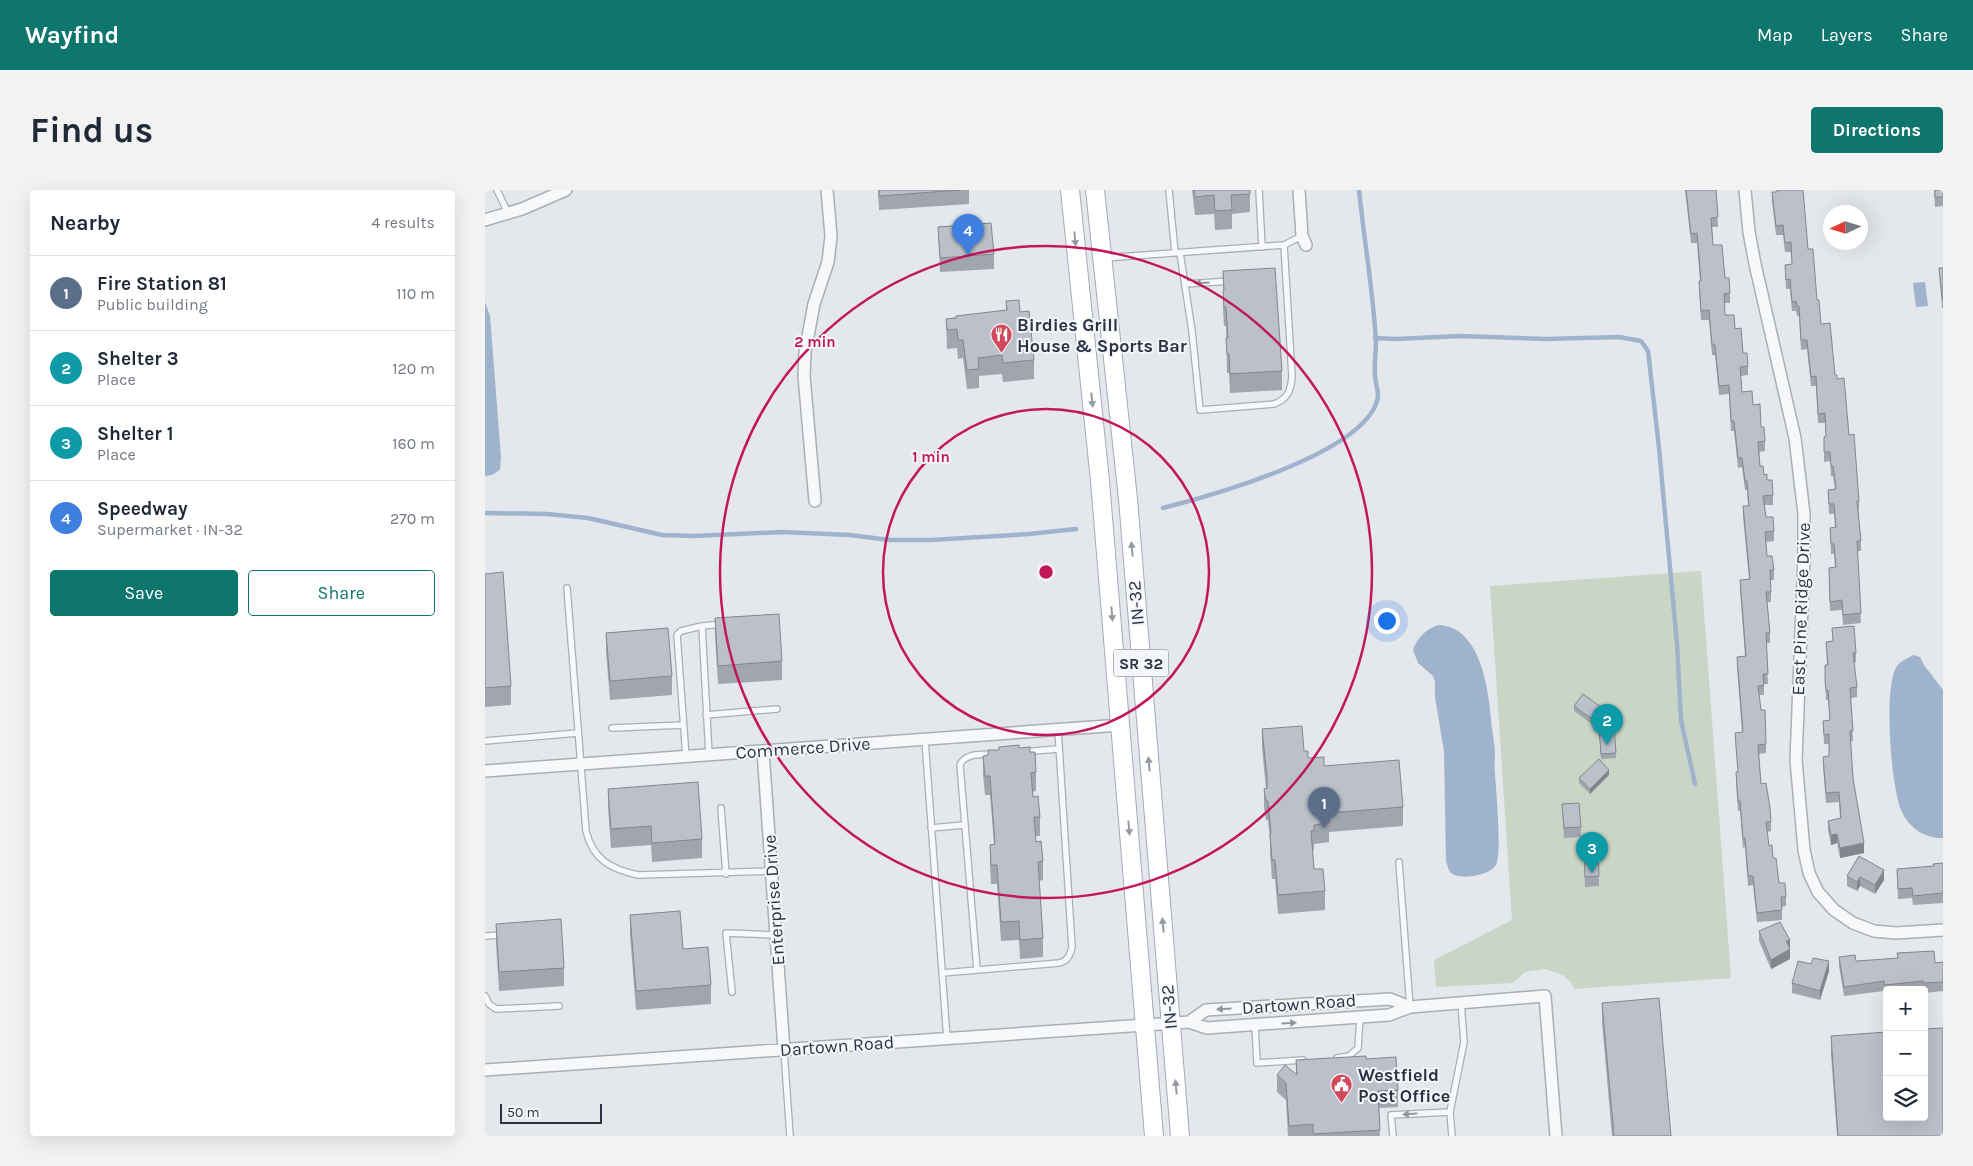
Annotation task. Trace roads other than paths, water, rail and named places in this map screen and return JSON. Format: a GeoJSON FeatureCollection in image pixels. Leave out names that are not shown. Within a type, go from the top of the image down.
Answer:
{"type":"FeatureCollection","features":[{"type":"Feature","properties":{"kind":"main road","name":"IN-32"},"geometry":{"type":"LineString","coordinates":[[1070,190],[1100,481],[1154,1136]]}},
{"type":"Feature","properties":{"kind":"main road","name":"IN-32"},"geometry":{"type":"LineString","coordinates":[[1095,190],[1128,499],[1180,1136]]}},
{"type":"Feature","properties":{"kind":"street"},"geometry":{"type":"LineString","coordinates":[[485,220],[508,214],[566,190]]}},
{"type":"Feature","properties":{"kind":"street"},"geometry":{"type":"LineString","coordinates":[[815,501],[804,376],[805,352],[814,304],[828,262],[831,236],[827,190]]}},
{"type":"Feature","properties":{"kind":"street"},"geometry":{"type":"LineString","coordinates":[[1299,190],[1304,240]]}},
{"type":"Feature","properties":{"kind":"street","name":"East Pine Ridge Drive"},"geometry":{"type":"LineString","coordinates":[[1745,190],[1752,248],[1795,438],[1804,514],[1796,760],[1804,850],[1809,873],[1819,892],[1834,910],[1853,923],[1874,930],[1896,933],[1943,930]]}},
{"type":"Feature","properties":{"kind":"street","name":"Commerce Drive"},"geometry":{"type":"LineString","coordinates":[[485,771],[1121,725]]}},
{"type":"Feature","properties":{"kind":"street","name":"Enterprise Drive"},"geometry":{"type":"LineString","coordinates":[[763,751],[784,1050]]}},
{"type":"Feature","properties":{"kind":"street","name":"Dartown Road"},"geometry":{"type":"LineString","coordinates":[[485,1070],[1189,1022],[1207,1028],[1255,1025],[1389,1015],[1411,1007],[1545,996],[1556,1136]]}},
{"type":"Feature","properties":{"kind":"street","name":"Dartown Road"},"geometry":{"type":"LineString","coordinates":[[1189,1022],[1205,1010],[1390,999],[1411,1007]]}},
{"type":"Feature","properties":{"kind":"lane"},"geometry":{"type":"LineString","coordinates":[[497,190],[508,214]]}},
{"type":"Feature","properties":{"kind":"lane"},"geometry":{"type":"LineString","coordinates":[[1169,190],[1177,253],[1185,284],[1192,332],[1200,410],[1274,404],[1282,401],[1288,394],[1292,376],[1284,245]]}},
{"type":"Feature","properties":{"kind":"lane"},"geometry":{"type":"LineString","coordinates":[[1259,190],[1262,247]]}},
{"type":"Feature","properties":{"kind":"lane"},"geometry":{"type":"LineString","coordinates":[[1102,258],[1262,247],[1284,245],[1304,240]]}},
{"type":"Feature","properties":{"kind":"lane"},"geometry":{"type":"LineString","coordinates":[[1276,278],[1285,277]]}},
{"type":"Feature","properties":{"kind":"lane"},"geometry":{"type":"LineString","coordinates":[[1185,284],[1240,280]]}},
{"type":"Feature","properties":{"kind":"lane"},"geometry":{"type":"LineString","coordinates":[[567,588],[586,832],[590,846],[601,859],[618,870],[638,875],[726,874],[771,871]]}},
{"type":"Feature","properties":{"kind":"lane"},"geometry":{"type":"LineString","coordinates":[[677,635],[681,631],[701,626],[727,623]]}},
{"type":"Feature","properties":{"kind":"lane"},"geometry":{"type":"LineString","coordinates":[[701,626],[709,755]]}},
{"type":"Feature","properties":{"kind":"lane"},"geometry":{"type":"LineString","coordinates":[[667,633],[677,635]]}},
{"type":"Feature","properties":{"kind":"lane"},"geometry":{"type":"LineString","coordinates":[[677,635],[686,757]]}},
{"type":"Feature","properties":{"kind":"lane"},"geometry":{"type":"LineString","coordinates":[[706,715],[777,709]]}},
{"type":"Feature","properties":{"kind":"lane"},"geometry":{"type":"LineString","coordinates":[[612,728],[683,724]]}},
{"type":"Feature","properties":{"kind":"lane"},"geometry":{"type":"LineString","coordinates":[[943,973],[1059,963],[1066,960],[1071,954],[1058,730]]}},
{"type":"Feature","properties":{"kind":"lane"},"geometry":{"type":"LineString","coordinates":[[485,741],[578,733]]}},
{"type":"Feature","properties":{"kind":"lane"},"geometry":{"type":"LineString","coordinates":[[925,740],[947,1039]]}},
{"type":"Feature","properties":{"kind":"lane"},"geometry":{"type":"LineString","coordinates":[[1010,753],[1058,749]]}},
{"type":"Feature","properties":{"kind":"lane"},"geometry":{"type":"LineString","coordinates":[[977,970],[964,825],[961,761],[971,756],[1000,753]]}},
{"type":"Feature","properties":{"kind":"lane"},"geometry":{"type":"LineString","coordinates":[[721,808],[726,874]]}},
{"type":"Feature","properties":{"kind":"lane"},"geometry":{"type":"LineString","coordinates":[[931,828],[964,825]]}},
{"type":"Feature","properties":{"kind":"lane"},"geometry":{"type":"LineString","coordinates":[[1399,862],[1411,1007]]}},
{"type":"Feature","properties":{"kind":"lane"},"geometry":{"type":"LineString","coordinates":[[732,992],[726,933],[776,934]]}},
{"type":"Feature","properties":{"kind":"lane"},"geometry":{"type":"LineString","coordinates":[[485,936],[511,934]]}},
{"type":"Feature","properties":{"kind":"lane"},"geometry":{"type":"LineString","coordinates":[[485,996],[489,1004],[496,1009],[559,1006]]}},
{"type":"Feature","properties":{"kind":"lane"},"geometry":{"type":"LineString","coordinates":[[1452,1136],[1451,1112],[1464,1042],[1461,1003]]}},
{"type":"Feature","properties":{"kind":"lane"},"geometry":{"type":"LineString","coordinates":[[1334,1058],[1349,1056],[1358,1048],[1360,1017]]}},
{"type":"Feature","properties":{"kind":"lane"},"geometry":{"type":"LineString","coordinates":[[1255,1025],[1257,1063],[1315,1060]]}},
{"type":"Feature","properties":{"kind":"lane"},"geometry":{"type":"LineString","coordinates":[[784,1050],[790,1136]]}},
{"type":"Feature","properties":{"kind":"lane"},"geometry":{"type":"LineString","coordinates":[[1393,1136],[1391,1115],[1451,1112]]}},
{"type":"Feature","properties":{"kind":"water"},"geometry":{"type":"Polygon","coordinates":[[[1925,282],[1928,306],[1916,307],[1913,283],[1925,282]]]}},
{"type":"Feature","properties":{"kind":"water"},"geometry":{"type":"Polygon","coordinates":[[[485,302],[490,316],[501,457],[500,470],[492,475],[485,476],[485,302]]]}},
{"type":"Feature","properties":{"kind":"water"},"geometry":{"type":"Polygon","coordinates":[[[1438,625],[1453,628],[1465,637],[1474,649],[1481,664],[1489,698],[1495,751],[1499,848],[1496,865],[1493,869],[1474,876],[1454,875],[1450,872],[1446,861],[1444,751],[1435,697],[1435,682],[1433,676],[1418,663],[1413,650],[1423,634],[1438,625]]]}},
{"type":"Feature","properties":{"kind":"water"},"geometry":{"type":"Polygon","coordinates":[[[1913,655],[1920,657],[1943,690],[1943,838],[1924,834],[1908,822],[1901,810],[1894,781],[1890,737],[1890,694],[1897,666],[1913,655]]]}},
{"type":"Feature","properties":{"kind":"waterway"},"geometry":{"type":"LineString","coordinates":[[1163,508],[1248,483],[1313,456],[1341,440],[1363,423],[1376,404],[1378,396],[1375,379],[1375,322],[1359,190]]}},
{"type":"Feature","properties":{"kind":"waterway"},"geometry":{"type":"LineString","coordinates":[[1375,338],[1461,336],[1546,339],[1619,337],[1641,341],[1648,351],[1659,448],[1677,644],[1681,720],[1695,784]]}},
{"type":"Feature","properties":{"kind":"waterway"},"geometry":{"type":"LineString","coordinates":[[485,513],[547,514],[588,518],[662,535],[695,536],[782,532],[850,535],[889,540],[931,540],[1076,529]]}},
{"type":"Feature","properties":{"kind":"place","name":"Speedway"},"geometry":{"type":"Point","coordinates":[968,255]}},
{"type":"Feature","properties":{"kind":"place","name":"Birdies Grill House & Sports Bar"},"geometry":{"type":"Point","coordinates":[1001,354]}},
{"type":"Feature","properties":{"kind":"place","name":"Shelter 3"},"geometry":{"type":"Point","coordinates":[1607,745]}},
{"type":"Feature","properties":{"kind":"place","name":"Fire Station 81"},"geometry":{"type":"Point","coordinates":[1324,828]}},
{"type":"Feature","properties":{"kind":"place","name":"Shelter 1"},"geometry":{"type":"Point","coordinates":[1592,873]}},
{"type":"Feature","properties":{"kind":"place","name":"Westfield Post Office"},"geometry":{"type":"Point","coordinates":[1342,1104]}}]}
